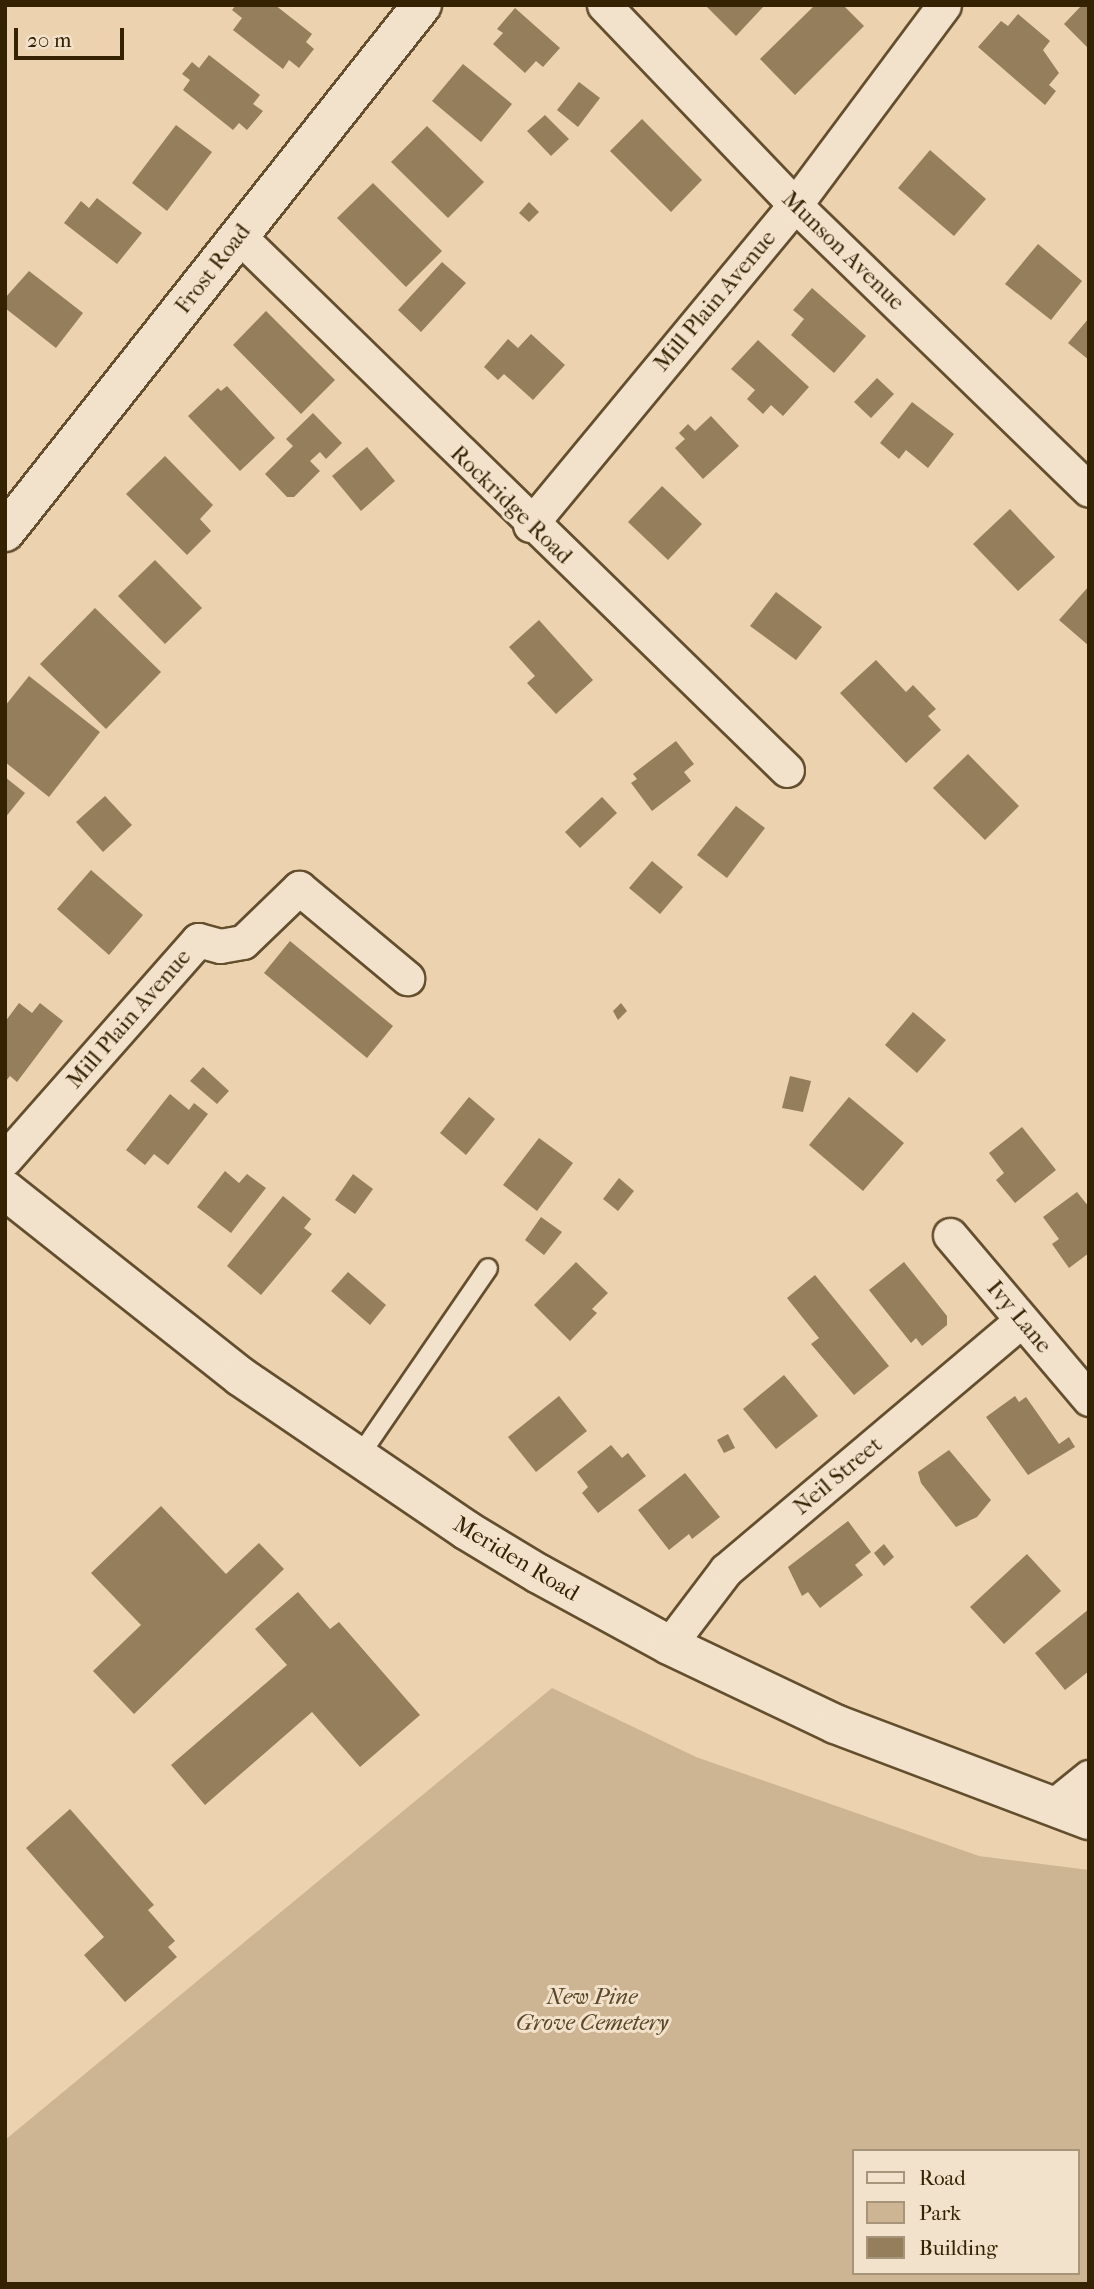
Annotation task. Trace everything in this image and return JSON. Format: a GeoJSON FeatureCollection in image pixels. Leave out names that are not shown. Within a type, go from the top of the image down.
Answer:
{"type":"FeatureCollection","features":[{"type":"Feature","properties":{"kind":"main road","name":"Frost Road"},"geometry":{"type":"LineString","coordinates":[[5,532],[422,5]]}},
{"type":"Feature","properties":{"kind":"main road","name":"Meriden Road"},"geometry":{"type":"LineString","coordinates":[[5,1189],[156,1313],[358,1458],[497,1549],[669,1645],[835,1724],[1089,1820]]}},
{"type":"Feature","properties":{"kind":"street","name":"Munson Avenue"},"geometry":{"type":"LineString","coordinates":[[604,5],[795,205],[1089,490]]}},
{"type":"Feature","properties":{"kind":"street","name":"Mill Plain Avenue"},"geometry":{"type":"LineString","coordinates":[[530,525],[795,205],[944,5]]}},
{"type":"Feature","properties":{"kind":"street","name":"Rockridge Road"},"geometry":{"type":"LineString","coordinates":[[239,236],[530,525],[787,770]]}},
{"type":"Feature","properties":{"kind":"street","name":"Mill Plain Avenue"},"geometry":{"type":"LineString","coordinates":[[5,1159],[198,940],[220,946],[243,942],[299,888],[407,978]]}},
{"type":"Feature","properties":{"kind":"street","name":"Ivy Lane"},"geometry":{"type":"LineString","coordinates":[[950,1235],[1089,1399]]}},
{"type":"Feature","properties":{"kind":"street","name":"Neil Street"},"geometry":{"type":"LineString","coordinates":[[669,1645],[726,1570],[1022,1320]]}},
{"type":"Feature","properties":{"kind":"street"},"geometry":{"type":"LineString","coordinates":[[1052,1807],[1089,1777]]}},
{"type":"Feature","properties":{"kind":"lane"},"geometry":{"type":"LineString","coordinates":[[358,1458],[488,1268]]}},
{"type":"Feature","properties":{"kind":"green space","name":"New Pine Grove Cemetery"},"geometry":{"type":"Polygon","coordinates":[[[552,1688],[696,1757],[979,1856],[1089,1870],[1089,2284],[5,2284],[5,2140],[552,1688]]]}},
{"type":"Feature","properties":{"kind":"building"},"geometry":{"type":"Polygon","coordinates":[[[236,5],[275,5],[312,34],[306,42],[314,49],[299,68],[289,60],[283,69],[233,30],[242,18],[232,10],[236,5]]]}},
{"type":"Feature","properties":{"kind":"building"},"geometry":{"type":"Polygon","coordinates":[[[705,5],[765,5],[736,36],[705,5]]]}},
{"type":"Feature","properties":{"kind":"building"},"geometry":{"type":"Polygon","coordinates":[[[815,5],[843,5],[864,26],[795,95],[760,59],[815,5]]]}},
{"type":"Feature","properties":{"kind":"building"},"geometry":{"type":"Polygon","coordinates":[[[1082,5],[1089,5],[1089,49],[1064,24],[1082,5]]]}},
{"type":"Feature","properties":{"kind":"building"},"geometry":{"type":"Polygon","coordinates":[[[515,8],[560,48],[543,67],[536,61],[525,73],[493,44],[503,33],[497,29],[515,8]]]}},
{"type":"Feature","properties":{"kind":"building"},"geometry":{"type":"Polygon","coordinates":[[[1018,14],[1050,41],[1043,50],[1059,73],[1049,85],[1056,91],[1045,105],[978,47],[1001,21],[1008,26],[1018,14]]]}},
{"type":"Feature","properties":{"kind":"building"},"geometry":{"type":"Polygon","coordinates":[[[209,55],[260,95],[253,104],[263,111],[247,130],[239,123],[233,130],[183,90],[190,80],[182,74],[192,62],[199,68],[209,55]]]}},
{"type":"Feature","properties":{"kind":"building"},"geometry":{"type":"Polygon","coordinates":[[[463,64],[512,104],[481,142],[432,101],[463,64]]]}},
{"type":"Feature","properties":{"kind":"building"},"geometry":{"type":"Polygon","coordinates":[[[579,82],[600,98],[578,127],[557,110],[579,82]]]}},
{"type":"Feature","properties":{"kind":"building"},"geometry":{"type":"Polygon","coordinates":[[[545,115],[569,139],[551,156],[527,131],[545,115]]]}},
{"type":"Feature","properties":{"kind":"building"},"geometry":{"type":"Polygon","coordinates":[[[642,119],[702,180],[671,212],[610,151],[642,119]]]}},
{"type":"Feature","properties":{"kind":"building"},"geometry":{"type":"Polygon","coordinates":[[[176,125],[212,152],[167,211],[132,183],[176,125]]]}},
{"type":"Feature","properties":{"kind":"building"},"geometry":{"type":"Polygon","coordinates":[[[427,126],[484,182],[448,218],[391,162],[427,126]]]}},
{"type":"Feature","properties":{"kind":"building"},"geometry":{"type":"Polygon","coordinates":[[[930,150],[986,199],[954,236],[898,188],[930,150]]]}},
{"type":"Feature","properties":{"kind":"building"},"geometry":{"type":"Polygon","coordinates":[[[373,183],[442,251],[406,287],[337,218],[373,183]]]}},
{"type":"Feature","properties":{"kind":"building"},"geometry":{"type":"Polygon","coordinates":[[[97,198],[142,233],[117,264],[64,223],[81,201],[89,208],[97,198]]]}},
{"type":"Feature","properties":{"kind":"building"},"geometry":{"type":"Polygon","coordinates":[[[529,202],[539,212],[529,222],[519,213],[529,202]]]}},
{"type":"Feature","properties":{"kind":"building"},"geometry":{"type":"Polygon","coordinates":[[[1038,244],[1082,281],[1051,320],[1005,284],[1038,244]]]}},
{"type":"Feature","properties":{"kind":"building"},"geometry":{"type":"Polygon","coordinates":[[[442,262],[466,283],[421,332],[398,310],[442,262]]]}},
{"type":"Feature","properties":{"kind":"building"},"geometry":{"type":"Polygon","coordinates":[[[29,271],[83,313],[56,348],[5,308],[5,298],[29,271]]]}},
{"type":"Feature","properties":{"kind":"building"},"geometry":{"type":"Polygon","coordinates":[[[812,288],[866,336],[834,373],[791,335],[804,319],[793,310],[812,288]]]}},
{"type":"Feature","properties":{"kind":"building"},"geometry":{"type":"Polygon","coordinates":[[[266,311],[335,380],[301,414],[233,345],[266,311]]]}},
{"type":"Feature","properties":{"kind":"building"},"geometry":{"type":"Polygon","coordinates":[[[1089,318],[1089,360],[1068,343],[1089,318]]]}},
{"type":"Feature","properties":{"kind":"building"},"geometry":{"type":"Polygon","coordinates":[[[531,334],[565,365],[533,400],[504,374],[498,380],[484,367],[508,339],[518,348],[531,334]]]}},
{"type":"Feature","properties":{"kind":"building"},"geometry":{"type":"Polygon","coordinates":[[[758,340],[809,387],[783,416],[771,405],[763,414],[747,399],[755,390],[731,369],[758,340]]]}},
{"type":"Feature","properties":{"kind":"building"},"geometry":{"type":"Polygon","coordinates":[[[877,378],[894,394],[871,418],[854,402],[877,378]]]}},
{"type":"Feature","properties":{"kind":"building"},"geometry":{"type":"Polygon","coordinates":[[[227,386],[275,438],[240,471],[188,416],[218,388],[221,391],[227,386]]]}},
{"type":"Feature","properties":{"kind":"building"},"geometry":{"type":"Polygon","coordinates":[[[912,402],[954,434],[928,468],[906,450],[899,459],[880,443],[912,402]]]}},
{"type":"Feature","properties":{"kind":"building"},"geometry":{"type":"Polygon","coordinates":[[[313,413],[342,443],[326,459],[320,452],[310,461],[320,471],[294,497],[287,497],[265,474],[293,446],[286,439],[313,413]]]}},
{"type":"Feature","properties":{"kind":"building"},"geometry":{"type":"Polygon","coordinates":[[[711,416],[739,446],[703,479],[675,448],[685,439],[679,433],[688,424],[695,431],[711,416]]]}},
{"type":"Feature","properties":{"kind":"building"},"geometry":{"type":"Polygon","coordinates":[[[367,447],[395,481],[361,511],[332,476],[367,447]]]}},
{"type":"Feature","properties":{"kind":"building"},"geometry":{"type":"Polygon","coordinates":[[[165,456],[213,505],[200,519],[211,531],[187,555],[126,494],[165,456]]]}},
{"type":"Feature","properties":{"kind":"building"},"geometry":{"type":"Polygon","coordinates":[[[662,486],[702,524],[668,560],[628,522],[662,486]]]}},
{"type":"Feature","properties":{"kind":"building"},"geometry":{"type":"Polygon","coordinates":[[[1010,509],[1055,557],[1018,591],[973,544],[1010,509]]]}},
{"type":"Feature","properties":{"kind":"building"},"geometry":{"type":"Polygon","coordinates":[[[155,560],[202,608],[165,644],[118,596],[155,560]]]}},
{"type":"Feature","properties":{"kind":"building"},"geometry":{"type":"Polygon","coordinates":[[[1089,586],[1089,646],[1059,620],[1089,586]]]}},
{"type":"Feature","properties":{"kind":"building"},"geometry":{"type":"Polygon","coordinates":[[[776,592],[822,627],[796,660],[750,626],[776,592]]]}},
{"type":"Feature","properties":{"kind":"building"},"geometry":{"type":"Polygon","coordinates":[[[95,608],[161,672],[106,729],[40,664],[95,608]]]}},
{"type":"Feature","properties":{"kind":"building"},"geometry":{"type":"Polygon","coordinates":[[[539,620],[593,680],[556,714],[527,683],[535,676],[509,647],[539,620]]]}},
{"type":"Feature","properties":{"kind":"building"},"geometry":{"type":"Polygon","coordinates":[[[876,660],[906,692],[913,685],[936,709],[928,716],[941,730],[906,763],[840,693],[876,660]]]}},
{"type":"Feature","properties":{"kind":"building"},"geometry":{"type":"Polygon","coordinates":[[[29,676],[100,732],[49,797],[5,762],[5,706],[29,676]]]}},
{"type":"Feature","properties":{"kind":"building"},"geometry":{"type":"Polygon","coordinates":[[[676,741],[694,764],[684,772],[691,781],[652,811],[631,783],[637,779],[633,774],[676,741]]]}},
{"type":"Feature","properties":{"kind":"building"},"geometry":{"type":"Polygon","coordinates":[[[968,754],[1019,806],[985,840],[933,788],[968,754]]]}},
{"type":"Feature","properties":{"kind":"building"},"geometry":{"type":"Polygon","coordinates":[[[5,777],[25,793],[5,818],[5,777]]]}},
{"type":"Feature","properties":{"kind":"building"},"geometry":{"type":"Polygon","coordinates":[[[105,796],[132,825],[103,852],[76,822],[105,796]]]}},
{"type":"Feature","properties":{"kind":"building"},"geometry":{"type":"Polygon","coordinates":[[[602,797],[617,813],[580,848],[565,832],[602,797]]]}},
{"type":"Feature","properties":{"kind":"building"},"geometry":{"type":"Polygon","coordinates":[[[736,806],[765,828],[727,878],[697,855],[736,806]]]}},
{"type":"Feature","properties":{"kind":"building"},"geometry":{"type":"Polygon","coordinates":[[[652,861],[683,887],[660,914],[629,888],[652,861]]]}},
{"type":"Feature","properties":{"kind":"building"},"geometry":{"type":"Polygon","coordinates":[[[91,870],[143,915],[109,955],[57,909],[91,870]]]}},
{"type":"Feature","properties":{"kind":"building"},"geometry":{"type":"Polygon","coordinates":[[[290,941],[393,1026],[367,1058],[264,973],[290,941]]]}},
{"type":"Feature","properties":{"kind":"building"},"geometry":{"type":"Polygon","coordinates":[[[19,1003],[32,1013],[40,1003],[63,1021],[17,1082],[10,1076],[5,1082],[5,1022],[19,1003]]]}},
{"type":"Feature","properties":{"kind":"building"},"geometry":{"type":"Polygon","coordinates":[[[621,1003],[627,1011],[618,1020],[613,1011],[621,1003]]]}},
{"type":"Feature","properties":{"kind":"building"},"geometry":{"type":"Polygon","coordinates":[[[913,1012],[946,1040],[917,1073],[885,1045],[913,1012]]]}},
{"type":"Feature","properties":{"kind":"building"},"geometry":{"type":"Polygon","coordinates":[[[203,1067],[229,1091],[217,1104],[190,1081],[203,1067]]]}},
{"type":"Feature","properties":{"kind":"building"},"geometry":{"type":"Polygon","coordinates":[[[790,1076],[811,1081],[803,1112],[782,1108],[790,1076]]]}},
{"type":"Feature","properties":{"kind":"building"},"geometry":{"type":"Polygon","coordinates":[[[170,1094],[189,1110],[194,1103],[208,1114],[168,1165],[154,1154],[145,1165],[126,1150],[170,1094]]]}},
{"type":"Feature","properties":{"kind":"building"},"geometry":{"type":"Polygon","coordinates":[[[469,1097],[495,1119],[466,1155],[440,1133],[469,1097]]]}},
{"type":"Feature","properties":{"kind":"building"},"geometry":{"type":"Polygon","coordinates":[[[849,1097],[904,1143],[863,1191],[809,1145],[849,1097]]]}},
{"type":"Feature","properties":{"kind":"building"},"geometry":{"type":"Polygon","coordinates":[[[1022,1127],[1056,1170],[1015,1203],[996,1180],[1004,1173],[989,1153],[1022,1127]]]}},
{"type":"Feature","properties":{"kind":"building"},"geometry":{"type":"Polygon","coordinates":[[[539,1138],[573,1163],[537,1211],[503,1185],[539,1138]]]}},
{"type":"Feature","properties":{"kind":"building"},"geometry":{"type":"Polygon","coordinates":[[[225,1171],[239,1183],[247,1174],[266,1188],[231,1233],[197,1207],[225,1171]]]}},
{"type":"Feature","properties":{"kind":"building"},"geometry":{"type":"Polygon","coordinates":[[[353,1174],[373,1189],[355,1214],[335,1200],[353,1174]]]}},
{"type":"Feature","properties":{"kind":"building"},"geometry":{"type":"Polygon","coordinates":[[[619,1178],[634,1191],[618,1211],[603,1199],[619,1178]]]}},
{"type":"Feature","properties":{"kind":"building"},"geometry":{"type":"Polygon","coordinates":[[[1077,1192],[1089,1207],[1089,1253],[1069,1268],[1052,1244],[1059,1239],[1043,1217],[1077,1192]]]}},
{"type":"Feature","properties":{"kind":"building"},"geometry":{"type":"Polygon","coordinates":[[[283,1196],[311,1219],[304,1228],[312,1234],[261,1295],[227,1266],[283,1196]]]}},
{"type":"Feature","properties":{"kind":"building"},"geometry":{"type":"Polygon","coordinates":[[[541,1217],[562,1232],[544,1255],[525,1240],[541,1217]]]}},
{"type":"Feature","properties":{"kind":"building"},"geometry":{"type":"Polygon","coordinates":[[[576,1262],[608,1293],[592,1309],[597,1313],[570,1341],[534,1305],[576,1262]]]}},
{"type":"Feature","properties":{"kind":"building"},"geometry":{"type":"Polygon","coordinates":[[[904,1262],[947,1316],[947,1325],[922,1346],[916,1338],[911,1343],[869,1290],[904,1262]]]}},
{"type":"Feature","properties":{"kind":"building"},"geometry":{"type":"Polygon","coordinates":[[[348,1272],[386,1305],[370,1325],[331,1291],[348,1272]]]}},
{"type":"Feature","properties":{"kind":"building"},"geometry":{"type":"Polygon","coordinates":[[[815,1275],[889,1366],[854,1395],[811,1344],[819,1338],[787,1298],[815,1275]]]}},
{"type":"Feature","properties":{"kind":"building"},"geometry":{"type":"Polygon","coordinates":[[[784,1375],[818,1416],[776,1449],[743,1409],[784,1375]]]}},
{"type":"Feature","properties":{"kind":"building"},"geometry":{"type":"Polygon","coordinates":[[[559,1396],[587,1431],[536,1472],[508,1437],[559,1396]]]}},
{"type":"Feature","properties":{"kind":"building"},"geometry":{"type":"Polygon","coordinates":[[[1015,1396],[1019,1402],[1026,1397],[1059,1444],[1069,1437],[1075,1447],[1028,1475],[986,1417],[1015,1396]]]}},
{"type":"Feature","properties":{"kind":"building"},"geometry":{"type":"Polygon","coordinates":[[[728,1434],[735,1448],[724,1453],[717,1440],[728,1434]]]}},
{"type":"Feature","properties":{"kind":"building"},"geometry":{"type":"Polygon","coordinates":[[[611,1445],[622,1458],[628,1453],[646,1476],[598,1513],[582,1493],[588,1487],[577,1472],[611,1445]]]}},
{"type":"Feature","properties":{"kind":"building"},"geometry":{"type":"Polygon","coordinates":[[[949,1450],[991,1500],[977,1517],[956,1527],[921,1483],[918,1472],[949,1450]]]}},
{"type":"Feature","properties":{"kind":"building"},"geometry":{"type":"Polygon","coordinates":[[[685,1473],[720,1517],[692,1539],[689,1534],[669,1550],[638,1510],[685,1473]]]}},
{"type":"Feature","properties":{"kind":"building"},"geometry":{"type":"Polygon","coordinates":[[[161,1506],[226,1574],[259,1543],[284,1569],[134,1714],[93,1671],[141,1625],[91,1573],[161,1506]]]}},
{"type":"Feature","properties":{"kind":"building"},"geometry":{"type":"Polygon","coordinates":[[[848,1521],[871,1552],[855,1565],[863,1575],[820,1608],[808,1592],[802,1596],[788,1567],[848,1521]]]}},
{"type":"Feature","properties":{"kind":"building"},"geometry":{"type":"Polygon","coordinates":[[[884,1544],[894,1557],[884,1566],[874,1553],[884,1544]]]}},
{"type":"Feature","properties":{"kind":"building"},"geometry":{"type":"Polygon","coordinates":[[[1027,1554],[1061,1591],[1004,1644],[970,1607],[1027,1554]]]}},
{"type":"Feature","properties":{"kind":"building"},"geometry":{"type":"Polygon","coordinates":[[[298,1592],[330,1629],[339,1622],[420,1715],[360,1767],[312,1712],[205,1805],[171,1765],[287,1665],[255,1629],[298,1592]]]}},
{"type":"Feature","properties":{"kind":"building"},"geometry":{"type":"Polygon","coordinates":[[[1089,1609],[1089,1671],[1065,1690],[1035,1653],[1089,1609]]]}},
{"type":"Feature","properties":{"kind":"building"},"geometry":{"type":"Polygon","coordinates":[[[70,1809],[154,1905],[148,1910],[175,1941],[168,1947],[177,1957],[125,2002],[84,1955],[104,1937],[26,1848],[70,1809]]]}}]}
